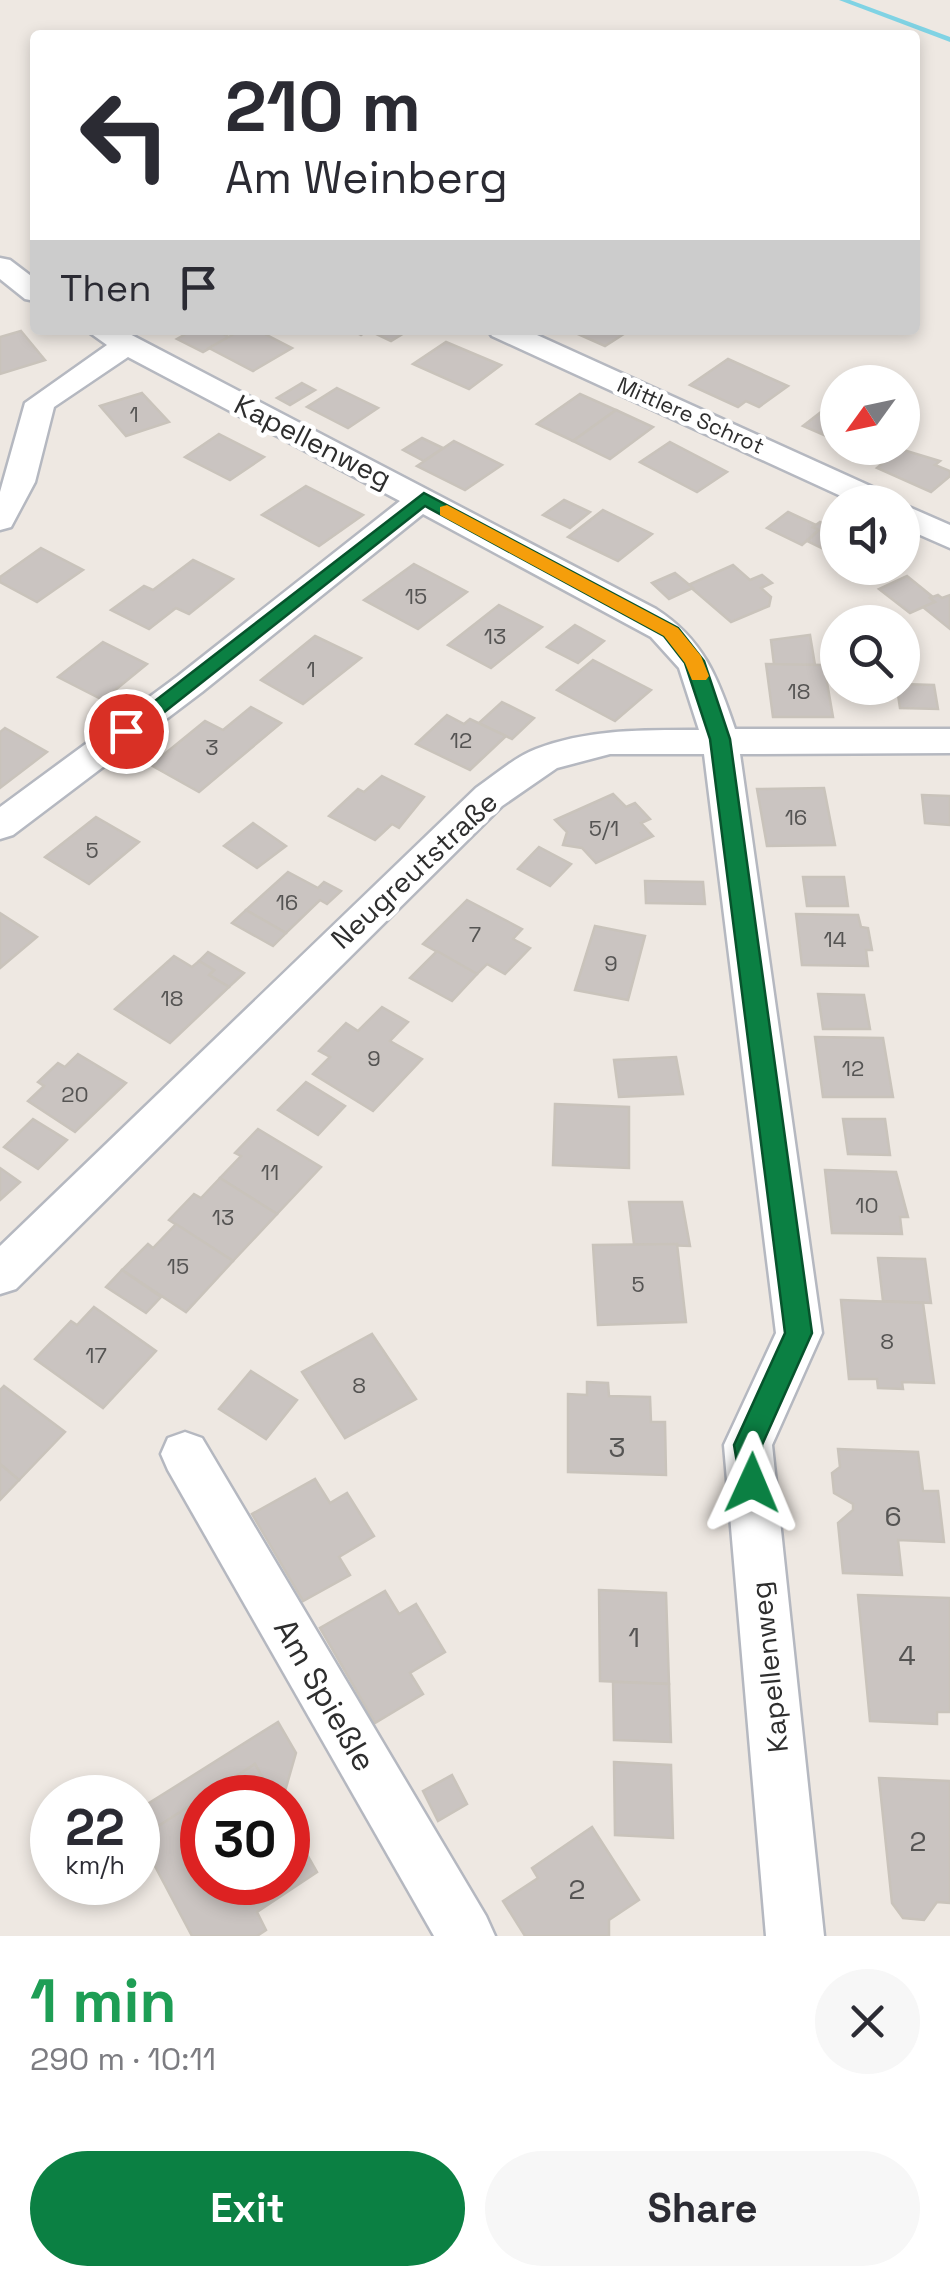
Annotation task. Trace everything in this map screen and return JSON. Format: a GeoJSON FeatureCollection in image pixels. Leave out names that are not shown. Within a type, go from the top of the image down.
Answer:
{"type":"FeatureCollection","features":[{"type":"Feature","properties":{"kind":"street"},"geometry":{"type":"LineString","coordinates":[[0,266],[30,289]]}},
{"type":"Feature","properties":{"kind":"street","name":"Mittlere Schrot"},"geometry":{"type":"LineString","coordinates":[[513,335],[841,485]]}},
{"type":"Feature","properties":{"kind":"street"},"geometry":{"type":"LineString","coordinates":[[0,520],[6,515],[16,486],[40,403],[113,337]]}},
{"type":"Feature","properties":{"kind":"street","name":"Kapellenweg"},"geometry":{"type":"LineString","coordinates":[[113,337],[424,498],[671,632],[694,661],[720,739],[798,1333],[748,1445],[795,1936]]}},
{"type":"Feature","properties":{"kind":"street"},"geometry":{"type":"LineString","coordinates":[[0,826],[190,684],[424,498]]}},
{"type":"Feature","properties":{"kind":"street"},"geometry":{"type":"LineString","coordinates":[[920,523],[950,538]]}},
{"type":"Feature","properties":{"kind":"street","name":"Neugreutstraße"},"geometry":{"type":"LineString","coordinates":[[0,1276],[489,796],[545,759],[610,742],[950,740]]}},
{"type":"Feature","properties":{"kind":"street","name":"Am Spießle"},"geometry":{"type":"LineString","coordinates":[[184,1454],[466,1936]]}},
{"type":"Feature","properties":{"kind":"building"},"geometry":{"type":"Polygon","coordinates":[[[21,331],[45,360],[0,374],[0,337],[21,331]]]}},
{"type":"Feature","properties":{"kind":"building"},"geometry":{"type":"Polygon","coordinates":[[[184,335],[229,337],[203,352],[177,339],[184,335]]]}},
{"type":"Feature","properties":{"kind":"building"},"geometry":{"type":"Polygon","coordinates":[[[232,335],[267,335],[292,348],[253,371],[209,348],[232,335]]]}},
{"type":"Feature","properties":{"kind":"building"},"geometry":{"type":"Polygon","coordinates":[[[378,335],[401,335],[391,341],[378,335]]]}},
{"type":"Feature","properties":{"kind":"building"},"geometry":{"type":"Polygon","coordinates":[[[580,335],[622,335],[605,346],[580,335]]]}},
{"type":"Feature","properties":{"kind":"building"},"geometry":{"type":"Polygon","coordinates":[[[446,342],[501,365],[469,389],[413,364],[446,342]]]}},
{"type":"Feature","properties":{"kind":"building"},"geometry":{"type":"Polygon","coordinates":[[[728,359],[788,386],[759,407],[746,401],[738,407],[690,385],[728,359]]]}},
{"type":"Feature","properties":{"kind":"building"},"geometry":{"type":"Polygon","coordinates":[[[302,383],[315,390],[290,405],[277,398],[302,383]]]}},
{"type":"Feature","properties":{"kind":"building"},"geometry":{"type":"Polygon","coordinates":[[[337,388],[378,408],[348,428],[307,407],[337,388]]]}},
{"type":"Feature","properties":{"kind":"building"},"geometry":{"type":"Polygon","coordinates":[[[142,393],[169,422],[126,436],[100,406],[142,393]]]}},
{"type":"Feature","properties":{"kind":"building"},"geometry":{"type":"Polygon","coordinates":[[[580,394],[616,410],[573,441],[537,424],[580,394]]]}},
{"type":"Feature","properties":{"kind":"building"},"geometry":{"type":"Polygon","coordinates":[[[616,410],[653,427],[610,459],[573,441],[616,410]]]}},
{"type":"Feature","properties":{"kind":"building"},"geometry":{"type":"Polygon","coordinates":[[[820,413],[820,433],[803,426],[820,413]]]}},
{"type":"Feature","properties":{"kind":"building"},"geometry":{"type":"Polygon","coordinates":[[[219,434],[264,457],[230,480],[185,457],[219,434]]]}},
{"type":"Feature","properties":{"kind":"building"},"geometry":{"type":"Polygon","coordinates":[[[422,438],[443,448],[424,461],[403,450],[422,438]]]}},
{"type":"Feature","properties":{"kind":"building"},"geometry":{"type":"Polygon","coordinates":[[[454,441],[502,465],[465,490],[417,466],[454,441]]]}},
{"type":"Feature","properties":{"kind":"building"},"geometry":{"type":"Polygon","coordinates":[[[670,442],[727,472],[697,492],[640,462],[670,442]]]}},
{"type":"Feature","properties":{"kind":"building"},"geometry":{"type":"Polygon","coordinates":[[[920,455],[940,461],[935,465],[950,471],[950,476],[931,492],[877,468],[920,465],[920,455]]]}},
{"type":"Feature","properties":{"kind":"building"},"geometry":{"type":"Polygon","coordinates":[[[306,486],[363,515],[319,546],[262,515],[306,486]]]}},
{"type":"Feature","properties":{"kind":"building"},"geometry":{"type":"Polygon","coordinates":[[[564,500],[590,512],[570,528],[543,515],[564,500]]]}},
{"type":"Feature","properties":{"kind":"building"},"geometry":{"type":"Polygon","coordinates":[[[603,510],[652,534],[618,561],[568,537],[603,510]]]}},
{"type":"Feature","properties":{"kind":"building"},"geometry":{"type":"Polygon","coordinates":[[[788,512],[819,530],[802,545],[767,528],[788,512]]]}},
{"type":"Feature","properties":{"kind":"building"},"geometry":{"type":"Polygon","coordinates":[[[820,522],[820,547],[807,541],[819,530],[813,527],[820,522]]]}},
{"type":"Feature","properties":{"kind":"building"},"geometry":{"type":"Polygon","coordinates":[[[41,548],[83,570],[37,602],[0,582],[0,577],[41,548]]]}},
{"type":"Feature","properties":{"kind":"building"},"geometry":{"type":"Polygon","coordinates":[[[193,560],[233,579],[189,614],[176,608],[149,629],[111,610],[144,586],[153,590],[193,560]]]}},
{"type":"Feature","properties":{"kind":"building"},"geometry":{"type":"Polygon","coordinates":[[[414,564],[467,592],[418,629],[364,600],[414,564]]]}},
{"type":"Feature","properties":{"kind":"building"},"geometry":{"type":"Polygon","coordinates":[[[733,565],[750,580],[762,575],[772,583],[761,588],[771,597],[769,606],[731,622],[688,585],[733,565]]]}},
{"type":"Feature","properties":{"kind":"building"},"geometry":{"type":"Polygon","coordinates":[[[675,573],[693,588],[669,599],[652,583],[675,573]]]}},
{"type":"Feature","properties":{"kind":"building"},"geometry":{"type":"Polygon","coordinates":[[[888,585],[918,585],[935,602],[920,609],[920,605],[900,605],[879,589],[888,585]]]}},
{"type":"Feature","properties":{"kind":"building"},"geometry":{"type":"Polygon","coordinates":[[[950,595],[950,629],[923,607],[935,602],[930,598],[950,595]]]}},
{"type":"Feature","properties":{"kind":"building"},"geometry":{"type":"Polygon","coordinates":[[[499,605],[542,627],[491,668],[448,645],[499,605]]]}},
{"type":"Feature","properties":{"kind":"building"},"geometry":{"type":"Polygon","coordinates":[[[575,625],[604,641],[578,663],[547,647],[575,625]]]}},
{"type":"Feature","properties":{"kind":"building"},"geometry":{"type":"Polygon","coordinates":[[[810,635],[815,665],[774,665],[771,640],[810,635]]]}},
{"type":"Feature","properties":{"kind":"building"},"geometry":{"type":"Polygon","coordinates":[[[315,636],[361,658],[303,704],[261,680],[315,636]]]}},
{"type":"Feature","properties":{"kind":"building"},"geometry":{"type":"Polygon","coordinates":[[[103,642],[147,664],[103,700],[58,677],[103,642]]]}},
{"type":"Feature","properties":{"kind":"building"},"geometry":{"type":"Polygon","coordinates":[[[593,660],[651,690],[615,721],[557,690],[593,660]]]}},
{"type":"Feature","properties":{"kind":"building"},"geometry":{"type":"Polygon","coordinates":[[[766,664],[820,665],[820,705],[831,705],[833,717],[773,717],[766,664]]]}},
{"type":"Feature","properties":{"kind":"building"},"geometry":{"type":"Polygon","coordinates":[[[920,685],[934,685],[938,709],[900,705],[920,705],[920,685]]]}},
{"type":"Feature","properties":{"kind":"building"},"geometry":{"type":"Polygon","coordinates":[[[502,702],[534,718],[512,739],[479,723],[502,702]]]}},
{"type":"Feature","properties":{"kind":"building"},"geometry":{"type":"Polygon","coordinates":[[[251,707],[281,723],[199,792],[151,765],[205,721],[223,730],[251,707]]]}},
{"type":"Feature","properties":{"kind":"building"},"geometry":{"type":"Polygon","coordinates":[[[447,715],[464,724],[470,719],[506,736],[470,770],[416,744],[447,715]]]}},
{"type":"Feature","properties":{"kind":"building"},"geometry":{"type":"Polygon","coordinates":[[[5,728],[47,752],[0,788],[0,732],[5,728]]]}},
{"type":"Feature","properties":{"kind":"building"},"geometry":{"type":"Polygon","coordinates":[[[382,776],[424,797],[399,828],[392,824],[375,840],[329,816],[358,789],[364,792],[382,776]]]}},
{"type":"Feature","properties":{"kind":"building"},"geometry":{"type":"Polygon","coordinates":[[[824,788],[835,845],[767,846],[757,789],[824,788]]]}},
{"type":"Feature","properties":{"kind":"building"},"geometry":{"type":"Polygon","coordinates":[[[613,794],[626,807],[635,803],[650,819],[641,823],[653,836],[596,863],[582,848],[563,845],[567,832],[555,820],[613,794]]]}},
{"type":"Feature","properties":{"kind":"building"},"geometry":{"type":"Polygon","coordinates":[[[922,795],[950,796],[950,825],[925,823],[922,795]]]}},
{"type":"Feature","properties":{"kind":"building"},"geometry":{"type":"Polygon","coordinates":[[[96,817],[139,842],[89,884],[45,857],[96,817]]]}},
{"type":"Feature","properties":{"kind":"building"},"geometry":{"type":"Polygon","coordinates":[[[253,823],[286,846],[257,868],[224,846],[253,823]]]}},
{"type":"Feature","properties":{"kind":"building"},"geometry":{"type":"Polygon","coordinates":[[[539,847],[571,864],[550,886],[518,869],[539,847]]]}},
{"type":"Feature","properties":{"kind":"building"},"geometry":{"type":"Polygon","coordinates":[[[288,872],[318,888],[324,882],[341,891],[327,904],[320,900],[286,933],[246,910],[288,872]]]}},
{"type":"Feature","properties":{"kind":"building"},"geometry":{"type":"Polygon","coordinates":[[[803,877],[844,877],[848,906],[807,906],[803,877]]]}},
{"type":"Feature","properties":{"kind":"building"},"geometry":{"type":"Polygon","coordinates":[[[645,881],[703,882],[705,904],[646,903],[645,881]]]}},
{"type":"Feature","properties":{"kind":"building"},"geometry":{"type":"Polygon","coordinates":[[[467,900],[522,929],[513,939],[530,948],[505,974],[487,964],[477,974],[423,944],[467,900]]]}},
{"type":"Feature","properties":{"kind":"building"},"geometry":{"type":"Polygon","coordinates":[[[246,910],[286,933],[273,946],[232,923],[246,910]]]}},
{"type":"Feature","properties":{"kind":"building"},"geometry":{"type":"Polygon","coordinates":[[[0,913],[37,937],[0,968],[0,913]]]}},
{"type":"Feature","properties":{"kind":"building"},"geometry":{"type":"Polygon","coordinates":[[[796,914],[858,915],[861,927],[868,928],[872,950],[866,950],[868,966],[802,965],[796,914]]]}},
{"type":"Feature","properties":{"kind":"building"},"geometry":{"type":"Polygon","coordinates":[[[595,926],[645,936],[628,1000],[575,990],[595,926]]]}},
{"type":"Feature","properties":{"kind":"building"},"geometry":{"type":"Polygon","coordinates":[[[437,951],[477,974],[452,1001],[410,978],[437,951]]]}},
{"type":"Feature","properties":{"kind":"building"},"geometry":{"type":"Polygon","coordinates":[[[208,952],[244,973],[229,987],[209,975],[214,970],[199,961],[208,952]]]}},
{"type":"Feature","properties":{"kind":"building"},"geometry":{"type":"Polygon","coordinates":[[[174,956],[192,967],[199,961],[214,970],[209,975],[229,987],[170,1043],[115,1009],[174,956]]]}},
{"type":"Feature","properties":{"kind":"building"},"geometry":{"type":"Polygon","coordinates":[[[818,994],[864,995],[870,1029],[823,1029],[818,994]]]}},
{"type":"Feature","properties":{"kind":"building"},"geometry":{"type":"Polygon","coordinates":[[[382,1007],[408,1022],[390,1041],[422,1059],[373,1111],[313,1074],[330,1057],[319,1051],[346,1023],[358,1031],[382,1007]]]}},
{"type":"Feature","properties":{"kind":"building"},"geometry":{"type":"Polygon","coordinates":[[[815,1037],[883,1038],[893,1097],[823,1097],[815,1037]]]}},
{"type":"Feature","properties":{"kind":"building"},"geometry":{"type":"Polygon","coordinates":[[[78,1054],[126,1083],[75,1132],[28,1101],[44,1086],[38,1082],[58,1063],[65,1067],[78,1054]]]}},
{"type":"Feature","properties":{"kind":"building"},"geometry":{"type":"Polygon","coordinates":[[[676,1057],[683,1094],[619,1097],[614,1060],[676,1057]]]}},
{"type":"Feature","properties":{"kind":"building"},"geometry":{"type":"Polygon","coordinates":[[[306,1082],[345,1106],[318,1135],[278,1110],[306,1082]]]}},
{"type":"Feature","properties":{"kind":"building"},"geometry":{"type":"Polygon","coordinates":[[[555,1104],[629,1107],[629,1168],[553,1165],[555,1104]]]}},
{"type":"Feature","properties":{"kind":"building"},"geometry":{"type":"Polygon","coordinates":[[[33,1119],[67,1140],[38,1169],[4,1147],[33,1119]]]}},
{"type":"Feature","properties":{"kind":"building"},"geometry":{"type":"Polygon","coordinates":[[[843,1119],[885,1119],[890,1155],[848,1154],[843,1119]]]}},
{"type":"Feature","properties":{"kind":"building"},"geometry":{"type":"Polygon","coordinates":[[[258,1129],[321,1167],[277,1214],[220,1178],[241,1156],[235,1153],[258,1129]]]}},
{"type":"Feature","properties":{"kind":"building"},"geometry":{"type":"Polygon","coordinates":[[[0,1168],[20,1182],[0,1200],[0,1168]]]}},
{"type":"Feature","properties":{"kind":"building"},"geometry":{"type":"Polygon","coordinates":[[[825,1170],[896,1172],[908,1217],[900,1217],[902,1234],[832,1233],[825,1170]]]}},
{"type":"Feature","properties":{"kind":"building"},"geometry":{"type":"Polygon","coordinates":[[[220,1178],[277,1214],[233,1261],[169,1220],[194,1194],[201,1198],[220,1178]]]}},
{"type":"Feature","properties":{"kind":"building"},"geometry":{"type":"Polygon","coordinates":[[[629,1202],[682,1202],[690,1246],[634,1244],[629,1202]]]}},
{"type":"Feature","properties":{"kind":"building"},"geometry":{"type":"Polygon","coordinates":[[[176,1224],[233,1261],[186,1312],[122,1270],[148,1244],[153,1248],[176,1224]]]}},
{"type":"Feature","properties":{"kind":"building"},"geometry":{"type":"Polygon","coordinates":[[[677,1244],[686,1322],[598,1325],[593,1245],[677,1244]]]}},
{"type":"Feature","properties":{"kind":"building"},"geometry":{"type":"Polygon","coordinates":[[[878,1258],[925,1259],[931,1303],[883,1301],[878,1258]]]}},
{"type":"Feature","properties":{"kind":"building"},"geometry":{"type":"Polygon","coordinates":[[[122,1270],[161,1297],[146,1313],[106,1287],[122,1270]]]}},
{"type":"Feature","properties":{"kind":"building"},"geometry":{"type":"Polygon","coordinates":[[[841,1300],[923,1303],[934,1383],[902,1382],[903,1389],[878,1388],[877,1379],[849,1379],[841,1300]]]}},
{"type":"Feature","properties":{"kind":"building"},"geometry":{"type":"Polygon","coordinates":[[[94,1307],[156,1351],[103,1408],[35,1359],[71,1321],[77,1325],[94,1307]]]}},
{"type":"Feature","properties":{"kind":"building"},"geometry":{"type":"Polygon","coordinates":[[[372,1334],[416,1399],[345,1438],[302,1372],[372,1334]]]}},
{"type":"Feature","properties":{"kind":"building"},"geometry":{"type":"Polygon","coordinates":[[[251,1371],[297,1400],[266,1439],[219,1409],[251,1371]]]}},
{"type":"Feature","properties":{"kind":"building"},"geometry":{"type":"Polygon","coordinates":[[[587,1382],[608,1383],[609,1396],[650,1397],[651,1422],[665,1422],[666,1475],[568,1472],[568,1394],[587,1395],[587,1382]]]}},
{"type":"Feature","properties":{"kind":"building"},"geometry":{"type":"Polygon","coordinates":[[[4,1386],[65,1432],[19,1480],[0,1464],[0,1390],[4,1386]]]}},
{"type":"Feature","properties":{"kind":"building"},"geometry":{"type":"Polygon","coordinates":[[[838,1449],[918,1452],[923,1491],[938,1491],[944,1542],[898,1540],[902,1575],[843,1573],[838,1523],[853,1510],[853,1504],[834,1493],[832,1473],[840,1467],[838,1449]]]}},
{"type":"Feature","properties":{"kind":"building"},"geometry":{"type":"Polygon","coordinates":[[[0,1464],[19,1480],[0,1500],[0,1464]]]}},
{"type":"Feature","properties":{"kind":"building"},"geometry":{"type":"Polygon","coordinates":[[[315,1479],[330,1503],[347,1493],[374,1536],[339,1557],[350,1575],[303,1601],[252,1514],[315,1479]]]}},
{"type":"Feature","properties":{"kind":"building"},"geometry":{"type":"Polygon","coordinates":[[[599,1590],[666,1593],[669,1684],[600,1681],[599,1590]]]}},
{"type":"Feature","properties":{"kind":"building"},"geometry":{"type":"Polygon","coordinates":[[[385,1591],[399,1614],[416,1604],[445,1652],[410,1673],[423,1694],[375,1723],[320,1628],[385,1591]]]}},
{"type":"Feature","properties":{"kind":"building"},"geometry":{"type":"Polygon","coordinates":[[[858,1595],[950,1598],[950,1712],[937,1712],[937,1724],[870,1721],[858,1595]]]}},
{"type":"Feature","properties":{"kind":"building"},"geometry":{"type":"Polygon","coordinates":[[[613,1682],[669,1684],[671,1742],[614,1740],[613,1682]]]}},
{"type":"Feature","properties":{"kind":"building"},"geometry":{"type":"Polygon","coordinates":[[[278,1722],[296,1753],[290,1775],[261,1775],[255,1764],[238,1775],[194,1775],[278,1722]]]}},
{"type":"Feature","properties":{"kind":"building"},"geometry":{"type":"Polygon","coordinates":[[[614,1762],[671,1765],[673,1838],[615,1835],[614,1762]]]}},
{"type":"Feature","properties":{"kind":"building"},"geometry":{"type":"Polygon","coordinates":[[[255,1764],[261,1775],[238,1775],[255,1764]]]}},
{"type":"Feature","properties":{"kind":"building"},"geometry":{"type":"Polygon","coordinates":[[[452,1775],[467,1804],[438,1821],[423,1791],[452,1775]]]}},
{"type":"Feature","properties":{"kind":"building"},"geometry":{"type":"Polygon","coordinates":[[[879,1778],[950,1781],[950,1903],[937,1902],[924,1920],[903,1918],[892,1903],[879,1778]]]}},
{"type":"Feature","properties":{"kind":"building"},"geometry":{"type":"Polygon","coordinates":[[[180,1784],[180,1812],[160,1825],[160,1796],[180,1784]]]}},
{"type":"Feature","properties":{"kind":"building"},"geometry":{"type":"Polygon","coordinates":[[[180,1812],[180,1905],[268,1905],[257,1912],[266,1930],[257,1936],[192,1936],[160,1876],[160,1825],[180,1812]]]}},
{"type":"Feature","properties":{"kind":"building"},"geometry":{"type":"Polygon","coordinates":[[[592,1827],[639,1900],[609,1920],[609,1936],[525,1936],[503,1901],[538,1878],[532,1868],[592,1827]]]}},
{"type":"Feature","properties":{"kind":"waterway"},"geometry":{"type":"LineString","coordinates":[[843,0],[950,40]]}},
{"type":"Feature","properties":{"kind":"slow traffic"},"geometry":{"type":"LineString","coordinates":[[447,511],[671,632],[694,661],[699,676]]}},
{"type":"Feature","properties":{"kind":"route"},"geometry":{"type":"LineString","coordinates":[[126,731],[424,498],[671,632],[694,661],[720,739],[798,1333],[748,1445],[752,1483]]}}]}
